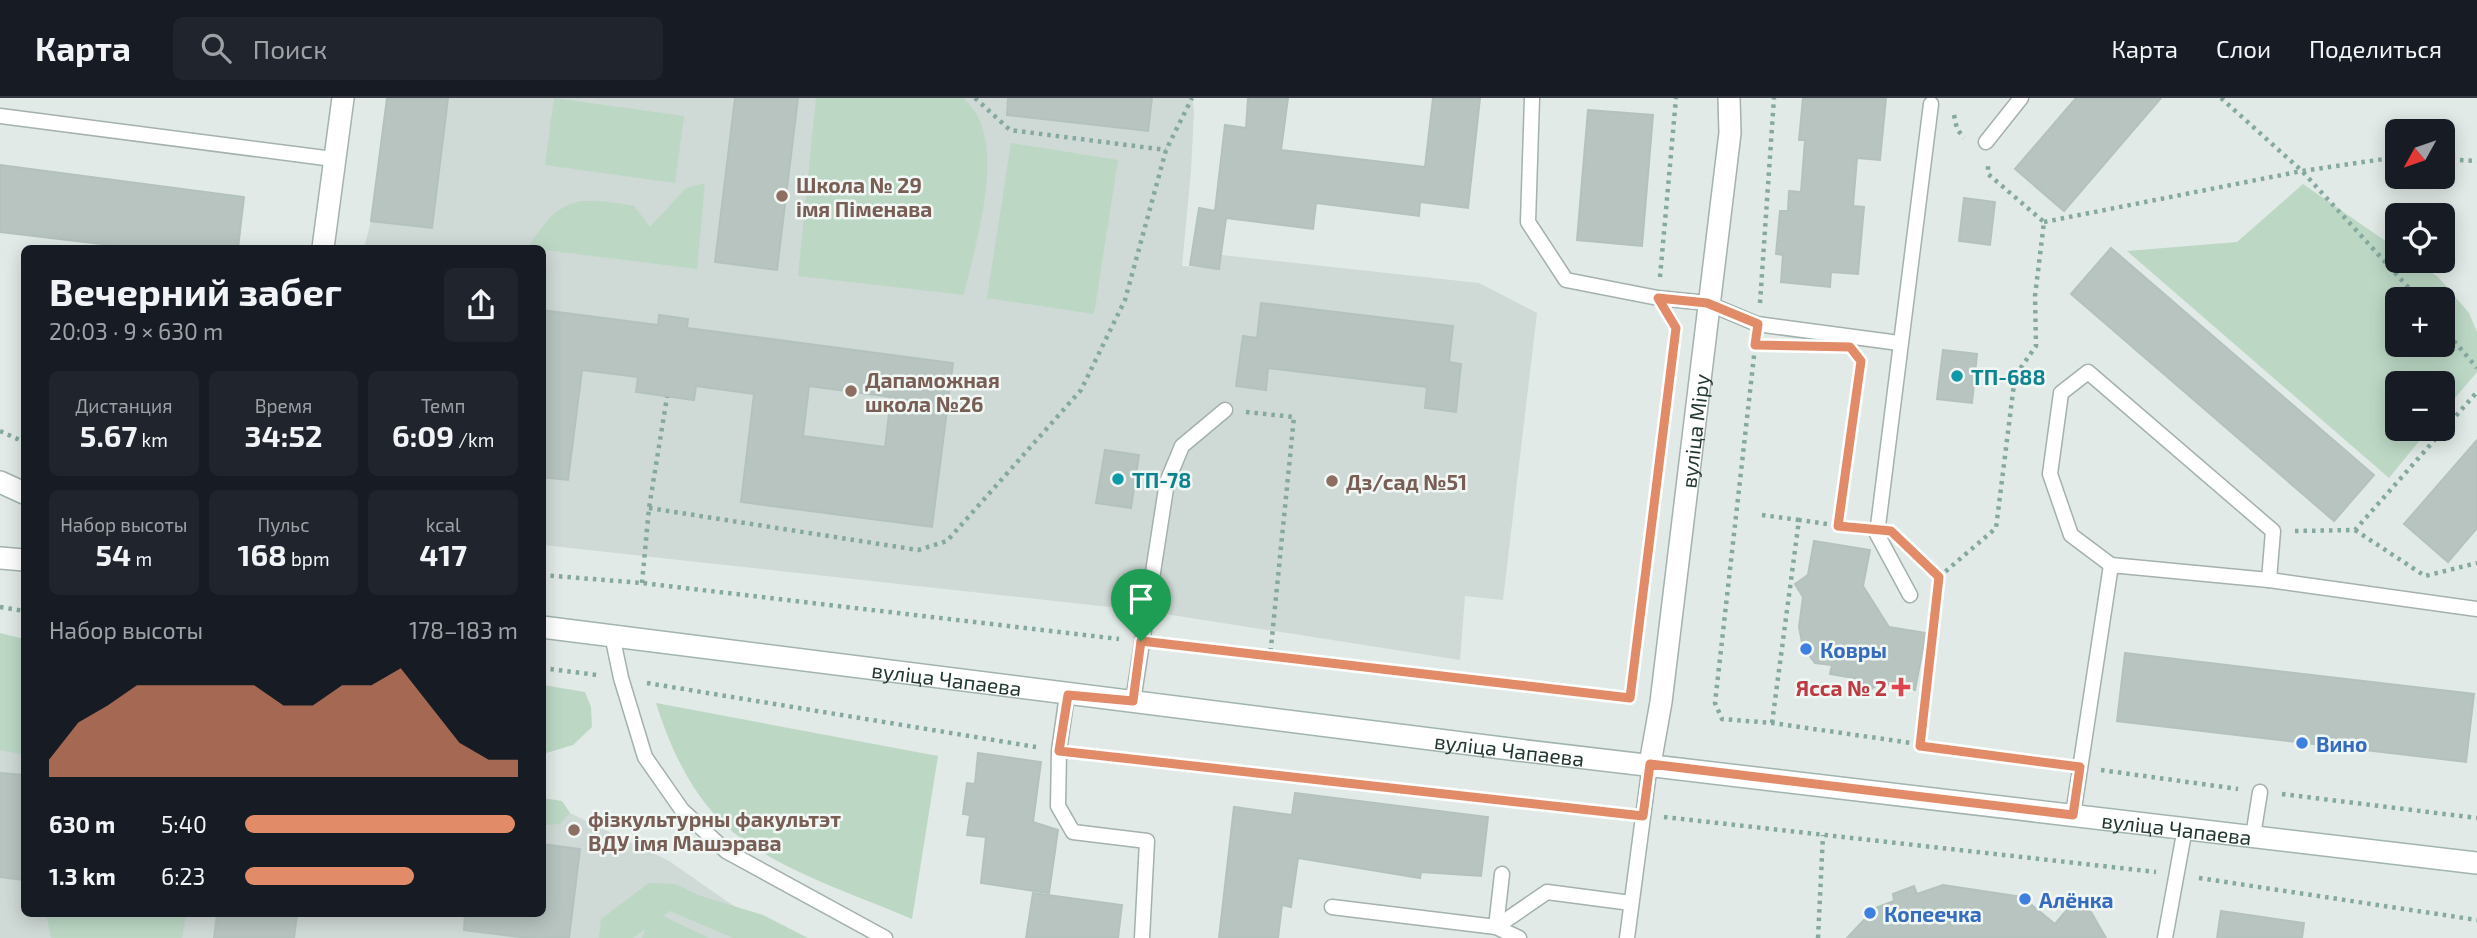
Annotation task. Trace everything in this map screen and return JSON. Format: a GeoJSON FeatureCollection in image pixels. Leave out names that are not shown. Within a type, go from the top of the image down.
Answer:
{"type":"FeatureCollection","features":[{"type":"Feature","properties":{"kind":"street"},"geometry":{"type":"LineString","coordinates":[[323,245],[333,159],[344,98]]}},
{"type":"Feature","properties":{"kind":"street","name":"вуліца Міру"},"geometry":{"type":"LineString","coordinates":[[1650,764],[1661,702],[1707,303],[1730,133],[1728,98]]}},
{"type":"Feature","properties":{"kind":"street"},"geometry":{"type":"LineString","coordinates":[[0,482],[21,492]]}},
{"type":"Feature","properties":{"kind":"street"},"geometry":{"type":"LineString","coordinates":[[0,558],[21,560]]}},
{"type":"Feature","properties":{"kind":"street","name":"вуліца Чапаева"},"geometry":{"type":"LineString","coordinates":[[546,627],[1068,695],[2477,863]]}},
{"type":"Feature","properties":{"kind":"lane"},"geometry":{"type":"LineString","coordinates":[[1532,98],[1528,222],[1566,280],[1658,298],[1707,303],[1758,324],[1899,342]]}},
{"type":"Feature","properties":{"kind":"lane"},"geometry":{"type":"LineString","coordinates":[[1986,142],[2021,98]]}},
{"type":"Feature","properties":{"kind":"lane"},"geometry":{"type":"LineString","coordinates":[[1910,595],[1877,534],[1931,104]]}},
{"type":"Feature","properties":{"kind":"lane"},"geometry":{"type":"LineString","coordinates":[[0,116],[333,159]]}},
{"type":"Feature","properties":{"kind":"lane"},"geometry":{"type":"LineString","coordinates":[[2269,580],[2273,531],[2088,372],[2062,393],[2050,474],[2071,535],[2111,565],[2269,580],[2477,609]]}},
{"type":"Feature","properties":{"kind":"lane"},"geometry":{"type":"LineString","coordinates":[[1133,701],[1167,482],[1182,446],[1225,410]]}},
{"type":"Feature","properties":{"kind":"lane"},"geometry":{"type":"LineString","coordinates":[[2073,815],[2111,565]]}},
{"type":"Feature","properties":{"kind":"lane"},"geometry":{"type":"LineString","coordinates":[[612,635],[621,678],[645,757],[681,810],[726,851],[885,938]]}},
{"type":"Feature","properties":{"kind":"lane"},"geometry":{"type":"LineString","coordinates":[[1068,695],[1059,751],[1058,806],[1073,832],[1147,842],[1142,938]]}},
{"type":"Feature","properties":{"kind":"lane"},"geometry":{"type":"LineString","coordinates":[[1627,938],[1650,764]]}},
{"type":"Feature","properties":{"kind":"lane"},"geometry":{"type":"LineString","coordinates":[[2253,836],[2260,792]]}},
{"type":"Feature","properties":{"kind":"lane"},"geometry":{"type":"LineString","coordinates":[[2165,938],[2185,828]]}},
{"type":"Feature","properties":{"kind":"lane"},"geometry":{"type":"LineString","coordinates":[[1496,927],[1502,874]]}},
{"type":"Feature","properties":{"kind":"lane"},"geometry":{"type":"LineString","coordinates":[[1496,927],[1547,892],[1631,903]]}},
{"type":"Feature","properties":{"kind":"lane"},"geometry":{"type":"LineString","coordinates":[[1332,906],[1496,927],[1519,938]]}},
{"type":"Feature","properties":{"kind":"path"},"geometry":{"type":"LineString","coordinates":[[975,98],[1010,130],[1166,150]]}},
{"type":"Feature","properties":{"kind":"path"},"geometry":{"type":"LineString","coordinates":[[649,508],[918,550],[947,541],[1081,390],[1125,300],[1166,150],[1192,98]]}},
{"type":"Feature","properties":{"kind":"path"},"geometry":{"type":"LineString","coordinates":[[1658,298],[1676,98]]}},
{"type":"Feature","properties":{"kind":"path"},"geometry":{"type":"LineString","coordinates":[[1774,98],[1758,324],[1715,703],[1722,719],[1772,723],[2080,767]]}},
{"type":"Feature","properties":{"kind":"path"},"geometry":{"type":"LineString","coordinates":[[2221,98],[2302,171],[2408,287]]}},
{"type":"Feature","properties":{"kind":"path"},"geometry":{"type":"LineString","coordinates":[[1986,142],[1988,174],[2044,222]]}},
{"type":"Feature","properties":{"kind":"path"},"geometry":{"type":"LineString","coordinates":[[2044,222],[2302,171],[2385,159]]}},
{"type":"Feature","properties":{"kind":"path"},"geometry":{"type":"LineString","coordinates":[[2455,160],[2477,161]]}},
{"type":"Feature","properties":{"kind":"path"},"geometry":{"type":"LineString","coordinates":[[1920,746],[1939,577],[1996,528],[2015,376],[2036,346],[2035,296],[2044,222]]}},
{"type":"Feature","properties":{"kind":"path"},"geometry":{"type":"LineString","coordinates":[[1760,303],[1773,305]]}},
{"type":"Feature","properties":{"kind":"path"},"geometry":{"type":"LineString","coordinates":[[546,575],[642,583],[1630,698],[1675,342]]}},
{"type":"Feature","properties":{"kind":"path"},"geometry":{"type":"LineString","coordinates":[[2455,342],[2477,368]]}},
{"type":"Feature","properties":{"kind":"path"},"geometry":{"type":"LineString","coordinates":[[1755,345],[1768,344]]}},
{"type":"Feature","properties":{"kind":"path"},"geometry":{"type":"LineString","coordinates":[[1838,526],[1861,361],[1855,354]]}},
{"type":"Feature","properties":{"kind":"path"},"geometry":{"type":"LineString","coordinates":[[2355,530],[2477,392]]}},
{"type":"Feature","properties":{"kind":"path"},"geometry":{"type":"LineString","coordinates":[[642,583],[649,508],[667,397]]}},
{"type":"Feature","properties":{"kind":"path"},"geometry":{"type":"LineString","coordinates":[[1225,410],[1294,417],[1270,657]]}},
{"type":"Feature","properties":{"kind":"path"},"geometry":{"type":"LineString","coordinates":[[0,431],[21,441]]}},
{"type":"Feature","properties":{"kind":"path"},"geometry":{"type":"LineString","coordinates":[[1762,515],[1864,528]]}},
{"type":"Feature","properties":{"kind":"path"},"geometry":{"type":"LineString","coordinates":[[1772,723],[1799,520]]}},
{"type":"Feature","properties":{"kind":"path"},"geometry":{"type":"LineString","coordinates":[[2273,531],[2355,530],[2425,576],[2477,563]]}},
{"type":"Feature","properties":{"kind":"path"},"geometry":{"type":"LineString","coordinates":[[1910,549],[1939,577]]}},
{"type":"Feature","properties":{"kind":"path"},"geometry":{"type":"LineString","coordinates":[[0,607],[21,610]]}},
{"type":"Feature","properties":{"kind":"path"},"geometry":{"type":"LineString","coordinates":[[546,669],[621,678],[1059,751],[2176,874],[2477,920]]}},
{"type":"Feature","properties":{"kind":"path"},"geometry":{"type":"LineString","coordinates":[[1818,938],[1823,835]]}},
{"type":"Feature","properties":{"kind":"shaded area"},"geometry":{"type":"Polygon","coordinates":[[[387,98],[1192,98],[1194,111],[1191,171],[1182,266],[1218,269],[1221,255],[1479,283],[1537,313],[1503,600],[1465,596],[1460,660],[1146,611],[546,545],[546,245],[365,245],[371,221],[387,98]]]}},
{"type":"Feature","properties":{"kind":"shaded area","name":"фізкультурны факультэт ВДУ імя Машэрава"},"geometry":{"type":"Polygon","coordinates":[[[0,731],[21,734],[21,917],[546,917],[546,801],[669,861],[780,938],[0,938],[0,731]]]}},
{"type":"Feature","properties":{"kind":"green space"},"geometry":{"type":"Polygon","coordinates":[[[554,98],[684,116],[675,183],[545,165],[554,98]]]}},
{"type":"Feature","properties":{"kind":"green space"},"geometry":{"type":"Polygon","coordinates":[[[816,98],[963,98],[977,116],[985,138],[986,192],[964,295],[798,276],[816,98]]]}},
{"type":"Feature","properties":{"kind":"green space"},"geometry":{"type":"Polygon","coordinates":[[[1011,143],[1118,160],[1094,314],[987,298],[1011,143]]]}},
{"type":"Feature","properties":{"kind":"green space"},"geometry":{"type":"Polygon","coordinates":[[[705,183],[697,269],[546,250],[546,245],[530,245],[550,218],[571,204],[597,201],[634,206],[650,227],[686,188],[705,183]]]}},
{"type":"Feature","properties":{"kind":"green space"},"geometry":{"type":"Polygon","coordinates":[[[2303,184],[2385,241],[2385,273],[2432,273],[2447,287],[2385,287],[2385,357],[2455,357],[2455,297],[2469,313],[2477,332],[2477,372],[2455,398],[2455,371],[2385,371],[2385,441],[2419,441],[2389,478],[2127,251],[2237,242],[2303,184]]]}},
{"type":"Feature","properties":{"kind":"green space"},"geometry":{"type":"Polygon","coordinates":[[[0,633],[21,638],[21,754],[0,750],[0,633]]]}},
{"type":"Feature","properties":{"kind":"green space"},"geometry":{"type":"Polygon","coordinates":[[[546,686],[585,692],[591,707],[592,727],[573,745],[546,753],[546,686]]]}},
{"type":"Feature","properties":{"kind":"green space"},"geometry":{"type":"Polygon","coordinates":[[[656,703],[938,756],[912,919],[789,867],[744,841],[725,825],[692,784],[667,735],[656,703]]]}},
{"type":"Feature","properties":{"kind":"green space"},"geometry":{"type":"Polygon","coordinates":[[[546,799],[562,801],[570,813],[560,824],[546,825],[546,799]]]}},
{"type":"Feature","properties":{"kind":"green space"},"geometry":{"type":"Polygon","coordinates":[[[649,883],[675,884],[698,895],[763,915],[808,938],[733,938],[670,911],[663,916],[709,938],[642,938],[645,929],[633,938],[599,938],[601,919],[649,883]]]}},
{"type":"Feature","properties":{"kind":"green space"},"geometry":{"type":"Polygon","coordinates":[[[47,917],[186,917],[182,938],[51,938],[47,917]]]}},
{"type":"Feature","properties":{"kind":"building"},"geometry":{"type":"Polygon","coordinates":[[[387,98],[448,98],[432,228],[371,221],[387,98]]]}},
{"type":"Feature","properties":{"kind":"building"},"geometry":{"type":"Polygon","coordinates":[[[735,98],[798,98],[777,270],[715,262],[735,98]]]}},
{"type":"Feature","properties":{"kind":"building"},"geometry":{"type":"Polygon","coordinates":[[[1008,98],[1152,98],[1148,131],[1007,115],[1008,98]]]}},
{"type":"Feature","properties":{"kind":"building"},"geometry":{"type":"Polygon","coordinates":[[[1248,98],[1288,98],[1281,150],[1425,167],[1433,98],[1480,98],[1468,208],[1420,202],[1419,216],[1316,203],[1313,229],[1226,218],[1219,269],[1190,265],[1199,208],[1215,211],[1225,125],[1246,128],[1248,98]]]}},
{"type":"Feature","properties":{"kind":"building"},"geometry":{"type":"Polygon","coordinates":[[[1803,98],[1886,98],[1880,160],[1857,158],[1853,206],[1864,207],[1858,274],[1831,272],[1830,287],[1781,282],[1783,255],[1776,254],[1780,211],[1788,211],[1789,191],[1801,192],[1805,140],[1799,140],[1803,98]]]}},
{"type":"Feature","properties":{"kind":"building"},"geometry":{"type":"Polygon","coordinates":[[[2076,98],[2161,98],[2064,211],[2015,169],[2076,98]]]}},
{"type":"Feature","properties":{"kind":"building"},"geometry":{"type":"Polygon","coordinates":[[[1588,110],[1653,115],[1642,246],[1577,240],[1588,110]]]}},
{"type":"Feature","properties":{"kind":"building"},"geometry":{"type":"Polygon","coordinates":[[[0,165],[244,197],[238,245],[110,245],[0,232],[0,165]]]}},
{"type":"Feature","properties":{"kind":"building"},"geometry":{"type":"Polygon","coordinates":[[[1964,198],[1995,202],[1990,245],[1959,241],[1964,198]]]}},
{"type":"Feature","properties":{"kind":"building"},"geometry":{"type":"Polygon","coordinates":[[[2111,248],[2374,475],[2334,521],[2071,294],[2111,248]]]}},
{"type":"Feature","properties":{"kind":"building"},"geometry":{"type":"Polygon","coordinates":[[[1261,303],[1453,326],[1449,362],[1461,364],[1456,412],[1425,408],[1427,387],[1268,368],[1266,390],[1236,386],[1243,336],[1257,338],[1261,303]]]}},
{"type":"Feature","properties":{"kind":"building"},"geometry":{"type":"Polygon","coordinates":[[[546,311],[658,325],[659,315],[688,319],[687,328],[953,363],[932,527],[741,502],[754,394],[696,386],[694,400],[636,392],[638,377],[582,370],[568,480],[546,477],[546,311]],[[809,386],[803,436],[885,447],[891,397],[809,386]]]}},
{"type":"Feature","properties":{"kind":"building","name":"ТП-688"},"geometry":{"type":"Polygon","coordinates":[[[1943,350],[1977,354],[1972,403],[1937,399],[1943,350]]]}},
{"type":"Feature","properties":{"kind":"building"},"geometry":{"type":"Polygon","coordinates":[[[2477,440],[2477,528],[2448,562],[2404,524],[2477,440]]]}},
{"type":"Feature","properties":{"kind":"building","name":"ТП-78"},"geometry":{"type":"Polygon","coordinates":[[[1105,450],[1139,455],[1131,508],[1096,503],[1105,450]]]}},
{"type":"Feature","properties":{"kind":"building"},"geometry":{"type":"Polygon","coordinates":[[[1814,541],[1870,550],[1863,586],[1889,627],[1926,633],[1915,690],[1881,683],[1868,691],[1859,679],[1830,674],[1832,665],[1815,663],[1811,658],[1802,643],[1799,627],[1803,597],[1795,584],[1808,575],[1814,541]]]}},
{"type":"Feature","properties":{"kind":"building"},"geometry":{"type":"Polygon","coordinates":[[[2125,653],[2474,694],[2466,762],[2117,721],[2125,653]]]}},
{"type":"Feature","properties":{"kind":"building"},"geometry":{"type":"Polygon","coordinates":[[[978,753],[1041,762],[1033,822],[1058,830],[1049,893],[981,883],[986,837],[967,835],[970,815],[963,814],[967,783],[975,784],[978,753]]]}},
{"type":"Feature","properties":{"kind":"building"},"geometry":{"type":"Polygon","coordinates":[[[0,773],[21,775],[21,880],[0,877],[0,773]]]}},
{"type":"Feature","properties":{"kind":"building"},"geometry":{"type":"Polygon","coordinates":[[[1295,793],[1488,817],[1481,876],[1421,872],[1420,878],[1298,858],[1291,907],[1282,905],[1278,938],[1219,938],[1234,807],[1292,815],[1295,793]]]}},
{"type":"Feature","properties":{"kind":"building"},"geometry":{"type":"Polygon","coordinates":[[[546,845],[580,849],[569,938],[528,938],[464,930],[465,917],[546,917],[546,845]]]}},
{"type":"Feature","properties":{"kind":"building"},"geometry":{"type":"Polygon","coordinates":[[[1943,885],[2022,897],[2055,924],[2071,905],[2091,912],[2106,938],[1847,938],[1875,908],[1894,901],[1893,894],[1914,886],[1917,894],[1943,885]]]}},
{"type":"Feature","properties":{"kind":"building"},"geometry":{"type":"Polygon","coordinates":[[[1033,893],[1122,905],[1118,938],[1026,938],[1033,893]]]}},
{"type":"Feature","properties":{"kind":"building"},"geometry":{"type":"Polygon","coordinates":[[[2221,911],[2304,923],[2302,938],[2217,938],[2221,911]]]}},
{"type":"Feature","properties":{"kind":"building"},"geometry":{"type":"Polygon","coordinates":[[[217,917],[297,917],[294,938],[214,938],[217,917]]]}},
{"type":"Feature","properties":{"kind":"place","name":"Школа № 29 імя Піменава"},"geometry":{"type":"Point","coordinates":[782,196]}},
{"type":"Feature","properties":{"kind":"place","name":"ТП-688"},"geometry":{"type":"Point","coordinates":[1957,376]}},
{"type":"Feature","properties":{"kind":"place","name":"Дапаможная школа №26"},"geometry":{"type":"Point","coordinates":[851,391]}},
{"type":"Feature","properties":{"kind":"place","name":"ТП-78"},"geometry":{"type":"Point","coordinates":[1118,479]}},
{"type":"Feature","properties":{"kind":"place","name":"Дз/сад №51"},"geometry":{"type":"Point","coordinates":[1332,481]}},
{"type":"Feature","properties":{"kind":"place","name":"Ковры"},"geometry":{"type":"Point","coordinates":[1806,649]}},
{"type":"Feature","properties":{"kind":"place","name":"Ясса № 2"},"geometry":{"type":"Point","coordinates":[1901,687]}},
{"type":"Feature","properties":{"kind":"place","name":"Вино"},"geometry":{"type":"Point","coordinates":[2302,743]}},
{"type":"Feature","properties":{"kind":"place","name":"фізкультурны факультэт ВДУ імя Машэрава"},"geometry":{"type":"Point","coordinates":[574,830]}},
{"type":"Feature","properties":{"kind":"place","name":"Алёнка"},"geometry":{"type":"Point","coordinates":[2025,899]}},
{"type":"Feature","properties":{"kind":"place","name":"Копеечка"},"geometry":{"type":"Point","coordinates":[1870,913]}},
{"type":"Feature","properties":{"kind":"route"},"geometry":{"type":"LineString","coordinates":[[1658,298],[1707,303],[1758,324],[1755,345],[1850,347],[1861,361],[1838,526],[1891,531],[1939,577],[1920,746],[2080,767],[2073,815],[1650,764],[1643,816],[1059,751],[1068,695],[1133,701],[1141,641],[1630,698],[1676,328],[1658,298]]}}]}
